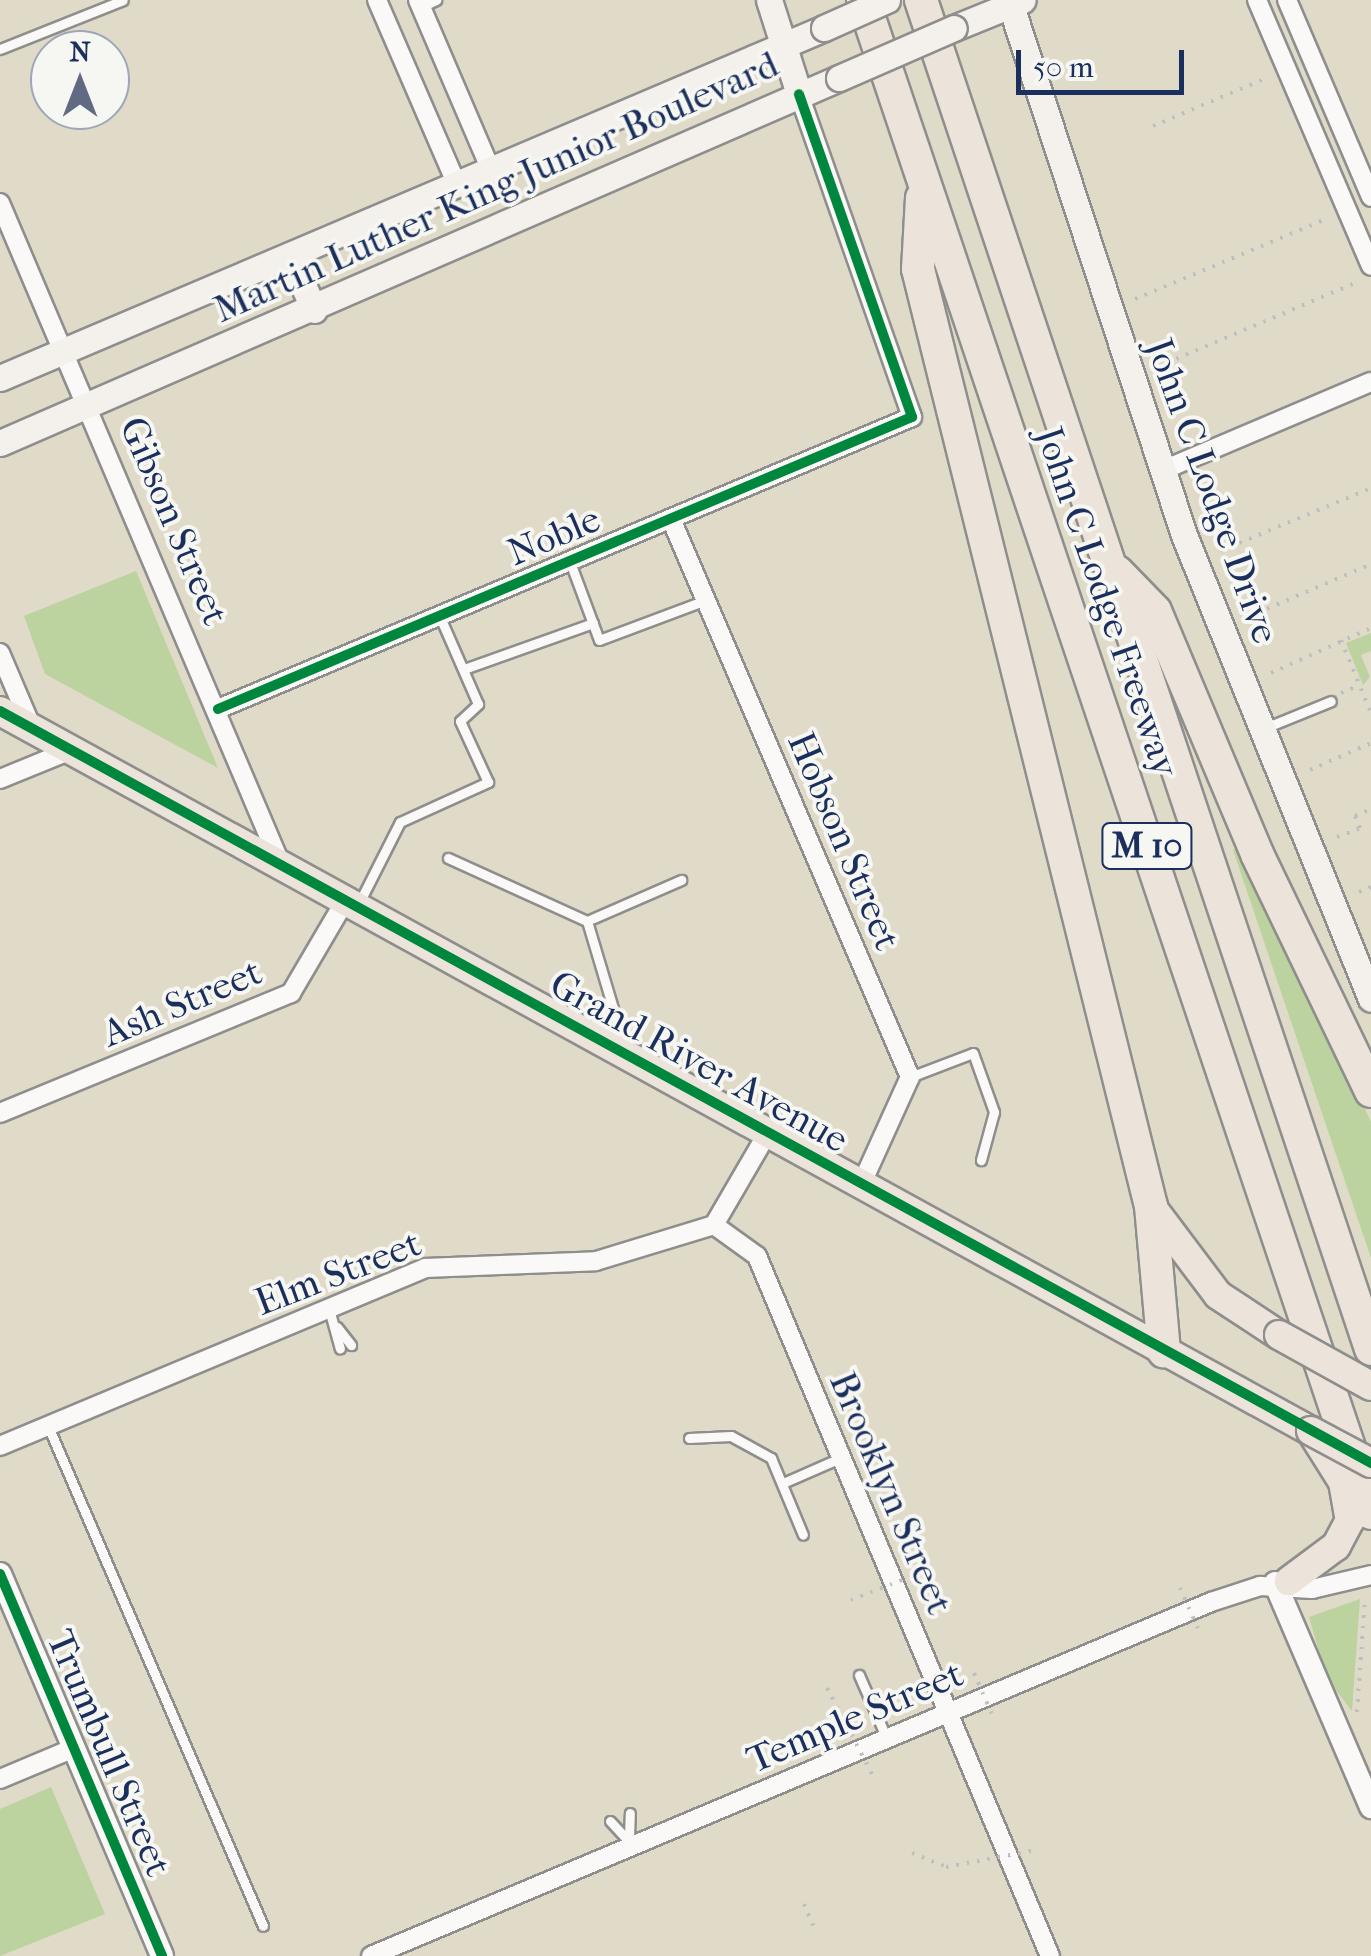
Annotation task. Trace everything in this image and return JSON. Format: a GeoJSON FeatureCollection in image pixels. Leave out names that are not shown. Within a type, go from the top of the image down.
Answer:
{"type":"FeatureCollection","features":[{"type":"Feature","properties":{"kind":"highway","name":"John C Lodge Freeway"},"geometry":{"type":"LineString","coordinates":[[863,0],[1358,1524]]}},
{"type":"Feature","properties":{"kind":"highway","name":"John C Lodge Freeway"},"geometry":{"type":"LineString","coordinates":[[920,0],[1371,1350]]}},
{"type":"Feature","properties":{"kind":"highway"},"geometry":{"type":"LineString","coordinates":[[923,179],[918,269],[1151,1206],[1164,1351]]}},
{"type":"Feature","properties":{"kind":"highway"},"geometry":{"type":"LineString","coordinates":[[1112,568],[1155,611],[1371,1091]]}},
{"type":"Feature","properties":{"kind":"main road"},"geometry":{"type":"LineString","coordinates":[[769,0],[799,94]]}},
{"type":"Feature","properties":{"kind":"main road","name":"Martin Luther King Junior Boulevard"},"geometry":{"type":"LineString","coordinates":[[0,378],[887,0]]}},
{"type":"Feature","properties":{"kind":"main road","name":"Martin Luther King Junior Boulevard"},"geometry":{"type":"LineString","coordinates":[[0,443],[314,310],[1014,2]]}},
{"type":"Feature","properties":{"kind":"main road","name":"John C Lodge Drive"},"geometry":{"type":"LineString","coordinates":[[1014,2],[1161,471],[1370,995]]}},
{"type":"Feature","properties":{"kind":"main road"},"geometry":{"type":"LineString","coordinates":[[290,255],[314,310]]}},
{"type":"Feature","properties":{"kind":"main road","name":"Grand River Avenue"},"geometry":{"type":"LineString","coordinates":[[0,712],[1371,1463]]}},
{"type":"Feature","properties":{"kind":"main road"},"geometry":{"type":"LineString","coordinates":[[1151,1206],[1218,1296],[1371,1386]]}},
{"type":"Feature","properties":{"kind":"main road"},"geometry":{"type":"LineString","coordinates":[[1282,1582],[1358,1524],[1344,1482],[1312,1431]]}},
{"type":"Feature","properties":{"kind":"street"},"geometry":{"type":"LineString","coordinates":[[378,0],[456,185]]}},
{"type":"Feature","properties":{"kind":"street"},"geometry":{"type":"LineString","coordinates":[[1258,0],[1365,273]]}},
{"type":"Feature","properties":{"kind":"street"},"geometry":{"type":"LineString","coordinates":[[1287,0],[1371,198]]}},
{"type":"Feature","properties":{"kind":"street"},"geometry":{"type":"LineString","coordinates":[[425,2],[491,170]]}},
{"type":"Feature","properties":{"kind":"street","name":"Noble"},"geometry":{"type":"LineString","coordinates":[[218,709],[912,417],[799,94]]}},
{"type":"Feature","properties":{"kind":"street","name":"Gibson Street"},"geometry":{"type":"LineString","coordinates":[[0,203],[282,866]]}},
{"type":"Feature","properties":{"kind":"street"},"geometry":{"type":"LineString","coordinates":[[1161,471],[1371,382]]}},
{"type":"Feature","properties":{"kind":"street","name":"Hobson Street"},"geometry":{"type":"LineString","coordinates":[[671,520],[910,1077]]}},
{"type":"Feature","properties":{"kind":"street"},"geometry":{"type":"LineString","coordinates":[[0,652],[32,728]]}},
{"type":"Feature","properties":{"kind":"street"},"geometry":{"type":"LineString","coordinates":[[0,780],[71,750]]}},
{"type":"Feature","properties":{"kind":"street","name":"Ash Street"},"geometry":{"type":"LineString","coordinates":[[0,1114],[291,993],[350,905]]}},
{"type":"Feature","properties":{"kind":"street"},"geometry":{"type":"LineString","coordinates":[[860,1185],[910,1077]]}},
{"type":"Feature","properties":{"kind":"street"},"geometry":{"type":"LineString","coordinates":[[714,1226],[768,1134]]}},
{"type":"Feature","properties":{"kind":"street","name":"Elm Street"},"geometry":{"type":"LineString","coordinates":[[0,1446],[438,1266],[596,1260],[714,1226]]}},
{"type":"Feature","properties":{"kind":"street","name":"Brooklyn Street"},"geometry":{"type":"LineString","coordinates":[[714,1226],[757,1256],[1050,1956]]}},
{"type":"Feature","properties":{"kind":"street","name":"Trumbull Street"},"geometry":{"type":"LineString","coordinates":[[0,1574],[162,1956]]}},
{"type":"Feature","properties":{"kind":"street"},"geometry":{"type":"LineString","coordinates":[[1282,1582],[1371,1807]]}},
{"type":"Feature","properties":{"kind":"street","name":"Temple Street"},"geometry":{"type":"LineString","coordinates":[[374,1955],[631,1841],[1282,1582],[1312,1589],[1366,1582]]}},
{"type":"Feature","properties":{"kind":"street"},"geometry":{"type":"LineString","coordinates":[[0,1779],[74,1748]]}},
{"type":"Feature","properties":{"kind":"lane"},"geometry":{"type":"LineString","coordinates":[[0,50],[123,0]]}},
{"type":"Feature","properties":{"kind":"lane"},"geometry":{"type":"LineString","coordinates":[[570,562],[599,640],[706,600]]}},
{"type":"Feature","properties":{"kind":"lane"},"geometry":{"type":"LineString","coordinates":[[350,905],[400,822],[488,782],[460,720],[478,704],[440,617]]}},
{"type":"Feature","properties":{"kind":"lane"},"geometry":{"type":"LineString","coordinates":[[464,669],[593,623]]}},
{"type":"Feature","properties":{"kind":"lane"},"geometry":{"type":"LineString","coordinates":[[1262,729],[1331,701]]}},
{"type":"Feature","properties":{"kind":"lane"},"geometry":{"type":"LineString","coordinates":[[448,858],[586,921],[680,880]]}},
{"type":"Feature","properties":{"kind":"lane"},"geometry":{"type":"LineString","coordinates":[[586,921],[627,1057]]}},
{"type":"Feature","properties":{"kind":"lane"},"geometry":{"type":"LineString","coordinates":[[910,1077],[972,1054],[994,1112],[981,1160]]}},
{"type":"Feature","properties":{"kind":"lane"},"geometry":{"type":"LineString","coordinates":[[329,1309],[346,1347]]}},
{"type":"Feature","properties":{"kind":"lane"},"geometry":{"type":"LineString","coordinates":[[48,1426],[264,1926]]}},
{"type":"Feature","properties":{"kind":"lane"},"geometry":{"type":"LineString","coordinates":[[688,1438],[755,1445],[783,1483],[803,1535]]}},
{"type":"Feature","properties":{"kind":"lane"},"geometry":{"type":"LineString","coordinates":[[783,1483],[841,1458]]}},
{"type":"Feature","properties":{"kind":"lane"},"geometry":{"type":"LineString","coordinates":[[859,1675],[887,1739]]}},
{"type":"Feature","properties":{"kind":"lane"},"geometry":{"type":"LineString","coordinates":[[630,1813],[631,1841]]}},
{"type":"Feature","properties":{"kind":"lane"},"geometry":{"type":"LineString","coordinates":[[610,1821],[631,1841]]}},
{"type":"Feature","properties":{"kind":"path"},"geometry":{"type":"LineString","coordinates":[[1154,126],[1272,76]]}},
{"type":"Feature","properties":{"kind":"path"},"geometry":{"type":"LineString","coordinates":[[1135,299],[1332,216]]}},
{"type":"Feature","properties":{"kind":"path"},"geometry":{"type":"LineString","coordinates":[[1157,367],[1365,273]]}},
{"type":"Feature","properties":{"kind":"path"},"geometry":{"type":"LineString","coordinates":[[1220,551],[1371,488]]}},
{"type":"Feature","properties":{"kind":"path"},"geometry":{"type":"LineString","coordinates":[[1248,617],[1371,564]]}},
{"type":"Feature","properties":{"kind":"path"},"geometry":{"type":"LineString","coordinates":[[1271,673],[1371,628]]}},
{"type":"Feature","properties":{"kind":"path"},"geometry":{"type":"LineString","coordinates":[[1342,640],[1371,712]]}},
{"type":"Feature","properties":{"kind":"path"},"geometry":{"type":"LineString","coordinates":[[1360,684],[1341,696],[1362,691]]}},
{"type":"Feature","properties":{"kind":"path"},"geometry":{"type":"LineString","coordinates":[[1310,770],[1371,744]]}},
{"type":"Feature","properties":{"kind":"path"},"geometry":{"type":"LineString","coordinates":[[1337,837],[1360,828],[1355,816],[1371,809]]}},
{"type":"Feature","properties":{"kind":"path"},"geometry":{"type":"LineString","coordinates":[[1359,892],[1371,887]]}},
{"type":"Feature","properties":{"kind":"path"},"geometry":{"type":"LineString","coordinates":[[851,1600],[920,1572]]}},
{"type":"Feature","properties":{"kind":"path"},"geometry":{"type":"LineString","coordinates":[[1361,1724],[1366,1582]]}},
{"type":"Feature","properties":{"kind":"path"},"geometry":{"type":"LineString","coordinates":[[1180,1588],[1200,1633]]}},
{"type":"Feature","properties":{"kind":"path"},"geometry":{"type":"LineString","coordinates":[[974,1673],[994,1719]]}},
{"type":"Feature","properties":{"kind":"path"},"geometry":{"type":"LineString","coordinates":[[827,1688],[872,1774]]}},
{"type":"Feature","properties":{"kind":"path"},"geometry":{"type":"LineString","coordinates":[[912,1853],[946,1866],[1036,1850]]}},
{"type":"Feature","properties":{"kind":"path"},"geometry":{"type":"LineString","coordinates":[[804,1904],[816,1932]]}},
{"type":"Feature","properties":{"kind":"green space"},"geometry":{"type":"Polygon","coordinates":[[[136,571],[218,768],[45,674],[24,616],[136,571]]]}},
{"type":"Feature","properties":{"kind":"green space"},"geometry":{"type":"Polygon","coordinates":[[[1371,633],[1371,651],[1361,655],[1370,677],[1363,685],[1346,643],[1371,633]]]}},
{"type":"Feature","properties":{"kind":"green space"},"geometry":{"type":"Polygon","coordinates":[[[1244,845],[1371,1122],[1371,1258],[1233,850],[1244,845]]]}},
{"type":"Feature","properties":{"kind":"green space"},"geometry":{"type":"Polygon","coordinates":[[[1360,1599],[1352,1711],[1327,1679],[1309,1617],[1360,1599]]]}},
{"type":"Feature","properties":{"kind":"green space"},"geometry":{"type":"Polygon","coordinates":[[[51,1787],[105,1914],[0,1956],[0,1809],[51,1787]]]}},
{"type":"Feature","properties":{"kind":"cycle path"},"geometry":{"type":"LineString","coordinates":[[218,709],[912,417],[799,94]]}},
{"type":"Feature","properties":{"kind":"cycle path"},"geometry":{"type":"LineString","coordinates":[[0,711],[1371,1463]]}},
{"type":"Feature","properties":{"kind":"cycle path"},"geometry":{"type":"LineString","coordinates":[[0,1574],[162,1956]]}}]}
